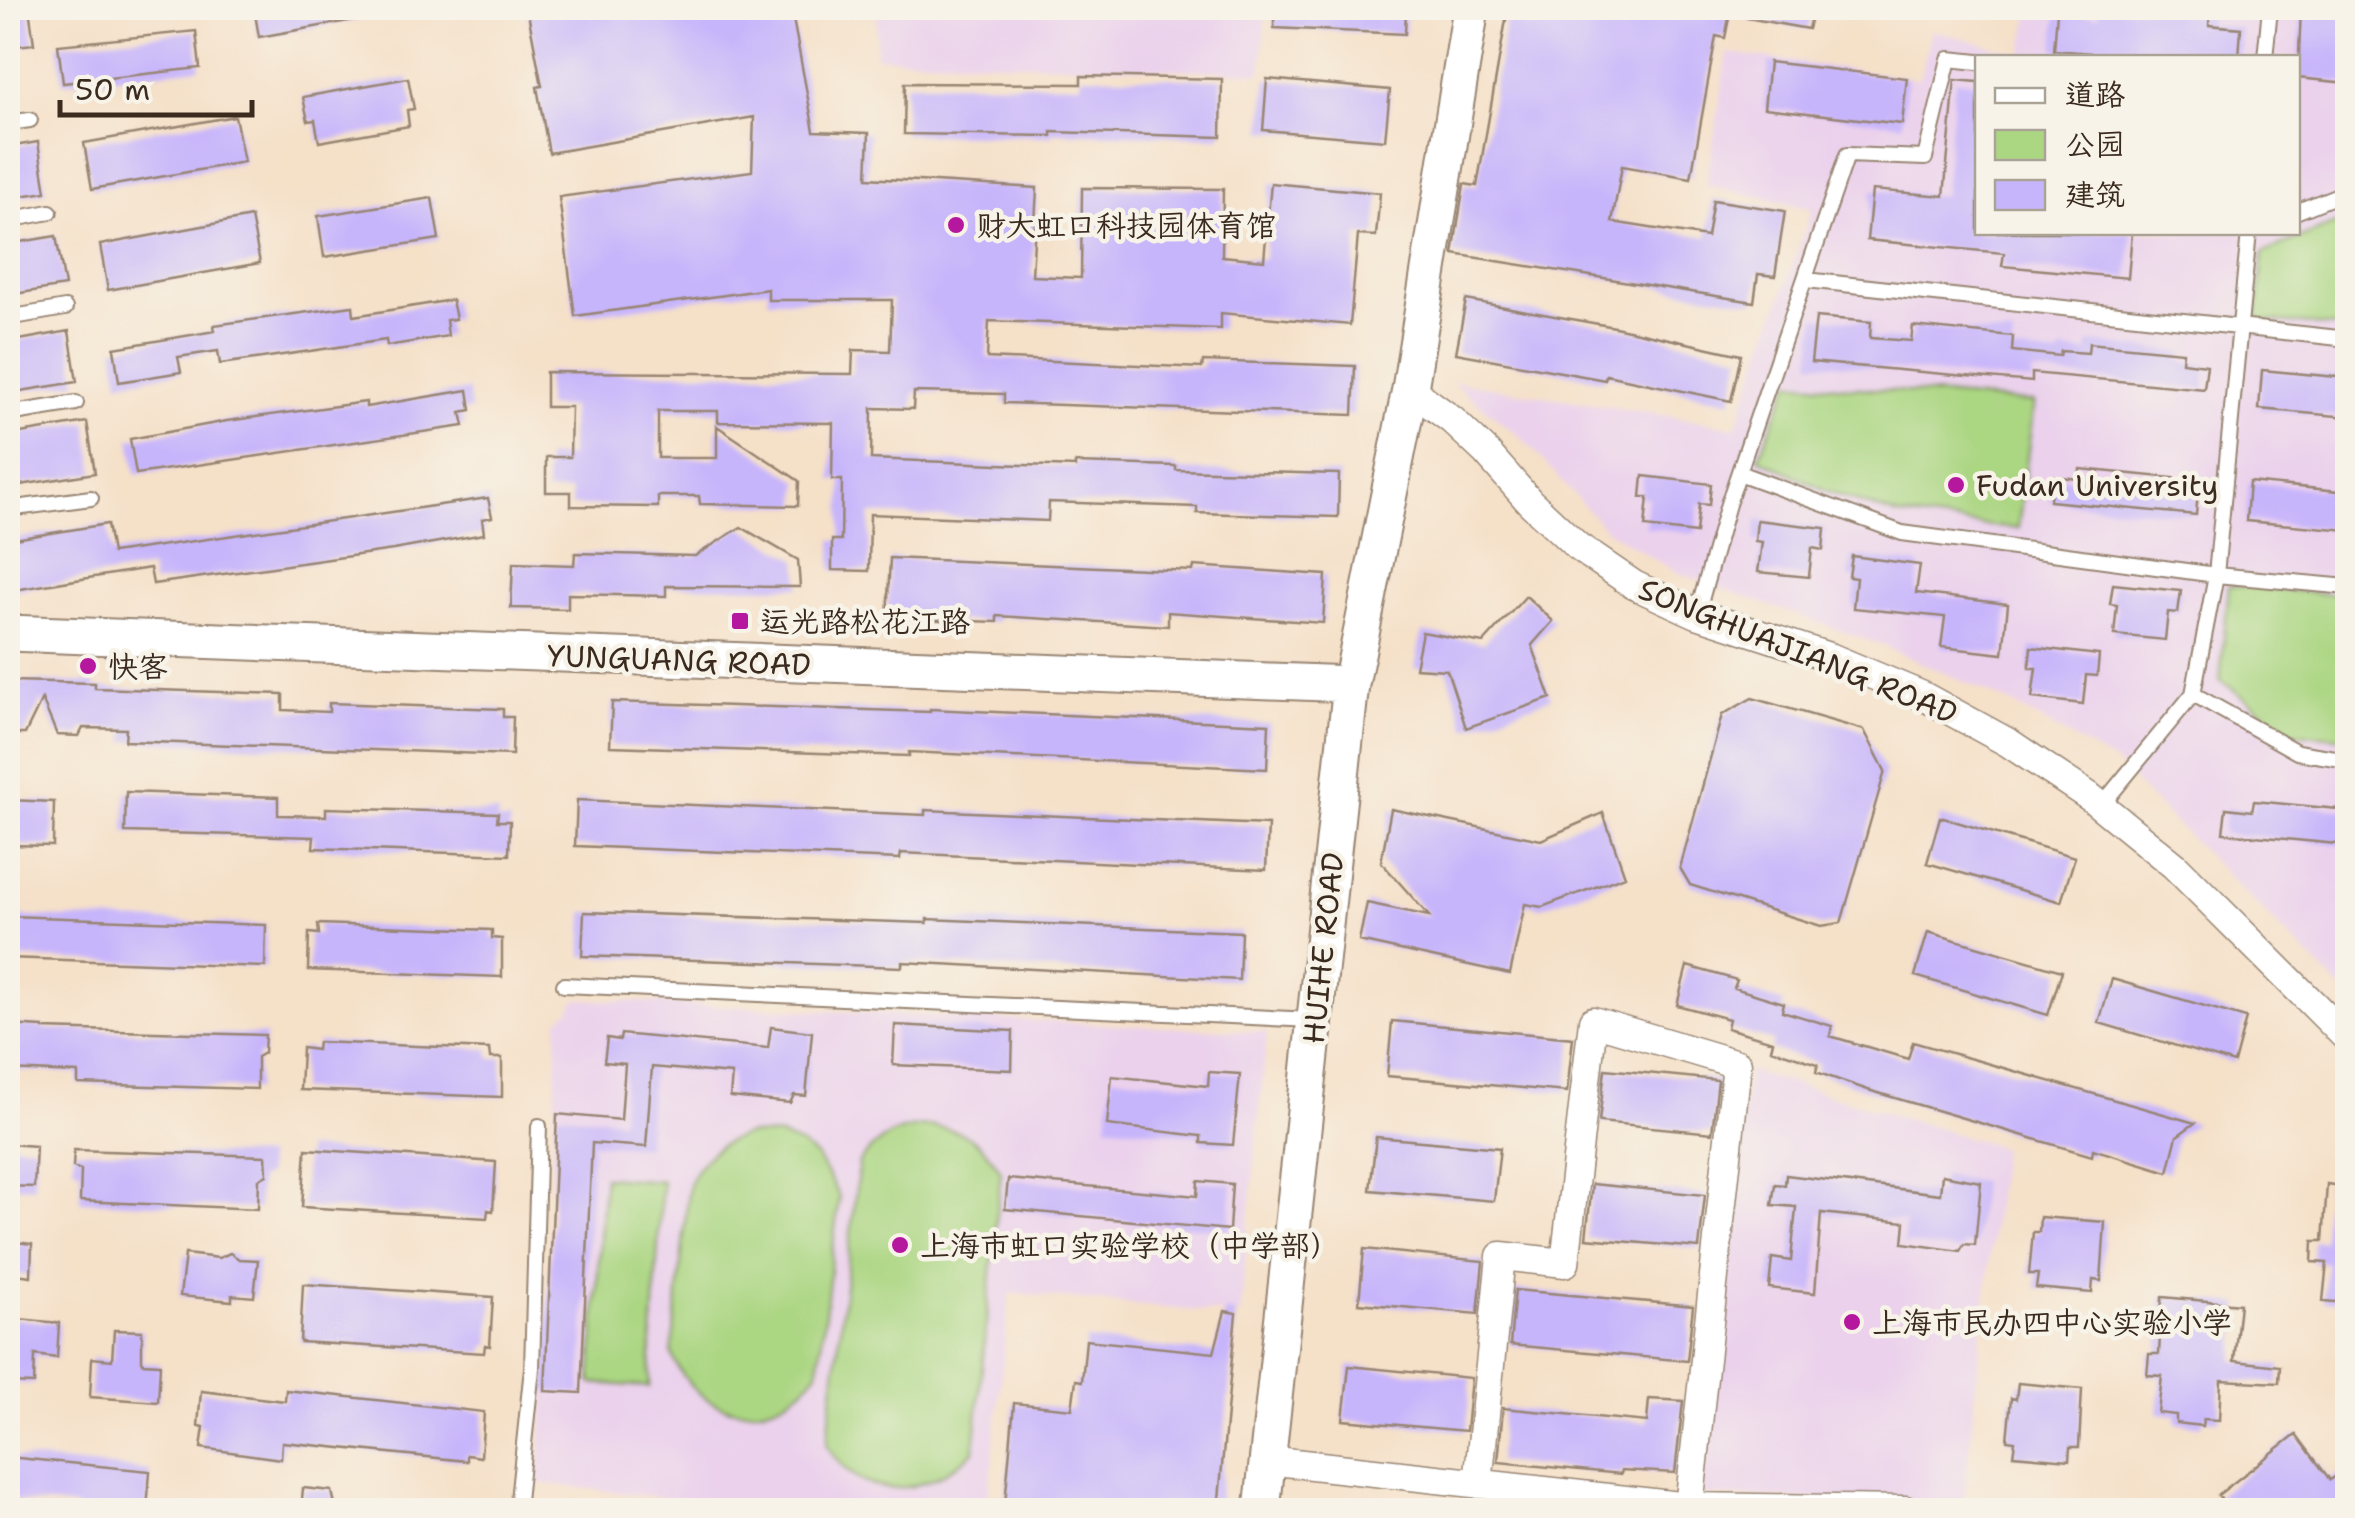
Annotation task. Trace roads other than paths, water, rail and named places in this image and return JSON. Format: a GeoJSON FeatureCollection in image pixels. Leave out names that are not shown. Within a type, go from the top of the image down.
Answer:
{"type":"FeatureCollection","features":[{"type":"Feature","properties":{"kind":"street"},"geometry":{"type":"LineString","coordinates":[[1410,389],[1471,8]]}},
{"type":"Feature","properties":{"kind":"street","name":"SONGHUAJIANG ROAD"},"geometry":{"type":"LineString","coordinates":[[1410,389],[1475,441],[1530,502],[1577,546],[1634,586],[1697,614],[1832,658],[1923,696],[2009,743],[2100,806],[2175,866],[2348,1039]]}},
{"type":"Feature","properties":{"kind":"street","name":"HUIHE ROAD"},"geometry":{"type":"LineString","coordinates":[[1262,1510],[1352,684],[1410,389]]}},
{"type":"Feature","properties":{"kind":"street","name":"YUNGUANG ROAD"},"geometry":{"type":"LineString","coordinates":[[8,633],[1352,684]]}},
{"type":"Feature","properties":{"kind":"street"},"geometry":{"type":"LineString","coordinates":[[1478,1484],[1502,1256],[1565,1263],[1593,1021],[1737,1064],[1689,1509]]}},
{"type":"Feature","properties":{"kind":"street"},"geometry":{"type":"LineString","coordinates":[[1267,1460],[1689,1509],[1906,1510]]}},
{"type":"Feature","properties":{"kind":"lane"},"geometry":{"type":"LineString","coordinates":[[2266,55],[2270,8]]}},
{"type":"Feature","properties":{"kind":"lane"},"geometry":{"type":"LineString","coordinates":[[1697,614],[1738,474],[1847,155],[1925,158],[1949,58],[1975,62]]}},
{"type":"Feature","properties":{"kind":"lane"},"geometry":{"type":"LineString","coordinates":[[8,123],[30,120]]}},
{"type":"Feature","properties":{"kind":"lane"},"geometry":{"type":"LineString","coordinates":[[2300,210],[2348,191]]}},
{"type":"Feature","properties":{"kind":"lane"},"geometry":{"type":"LineString","coordinates":[[8,220],[50,212]]}},
{"type":"Feature","properties":{"kind":"lane"},"geometry":{"type":"LineString","coordinates":[[2100,806],[2193,694],[2216,575],[2249,235]]}},
{"type":"Feature","properties":{"kind":"lane"},"geometry":{"type":"LineString","coordinates":[[1806,280],[2348,338]]}},
{"type":"Feature","properties":{"kind":"lane"},"geometry":{"type":"LineString","coordinates":[[8,318],[65,308]]}},
{"type":"Feature","properties":{"kind":"lane"},"geometry":{"type":"LineString","coordinates":[[8,414],[76,403]]}},
{"type":"Feature","properties":{"kind":"lane"},"geometry":{"type":"LineString","coordinates":[[1738,474],[1902,534],[2216,575],[2348,587]]}},
{"type":"Feature","properties":{"kind":"lane"},"geometry":{"type":"LineString","coordinates":[[8,509],[92,498]]}},
{"type":"Feature","properties":{"kind":"lane"},"geometry":{"type":"LineString","coordinates":[[2193,694],[2296,752],[2348,760]]}},
{"type":"Feature","properties":{"kind":"lane"},"geometry":{"type":"LineString","coordinates":[[564,986],[1315,1020]]}},
{"type":"Feature","properties":{"kind":"lane"},"geometry":{"type":"LineString","coordinates":[[517,1510],[532,1368],[539,1126]]}},
{"type":"Feature","properties":{"kind":"place","name":"财大虹口科技园体育馆"},"geometry":{"type":"Point","coordinates":[956,225]}},
{"type":"Feature","properties":{"kind":"place","name":"Fudan University"},"geometry":{"type":"Point","coordinates":[1956,485]}},
{"type":"Feature","properties":{"kind":"place","name":"运光路松花江路"},"geometry":{"type":"Point","coordinates":[740,621]}},
{"type":"Feature","properties":{"kind":"place","name":"快客"},"geometry":{"type":"Point","coordinates":[88,666]}},
{"type":"Feature","properties":{"kind":"place","name":"上海市虹口实验学校（中学部）"},"geometry":{"type":"Point","coordinates":[900,1245]}},
{"type":"Feature","properties":{"kind":"place","name":"上海市民办四中心实验小学"},"geometry":{"type":"Point","coordinates":[1852,1322]}}]}
